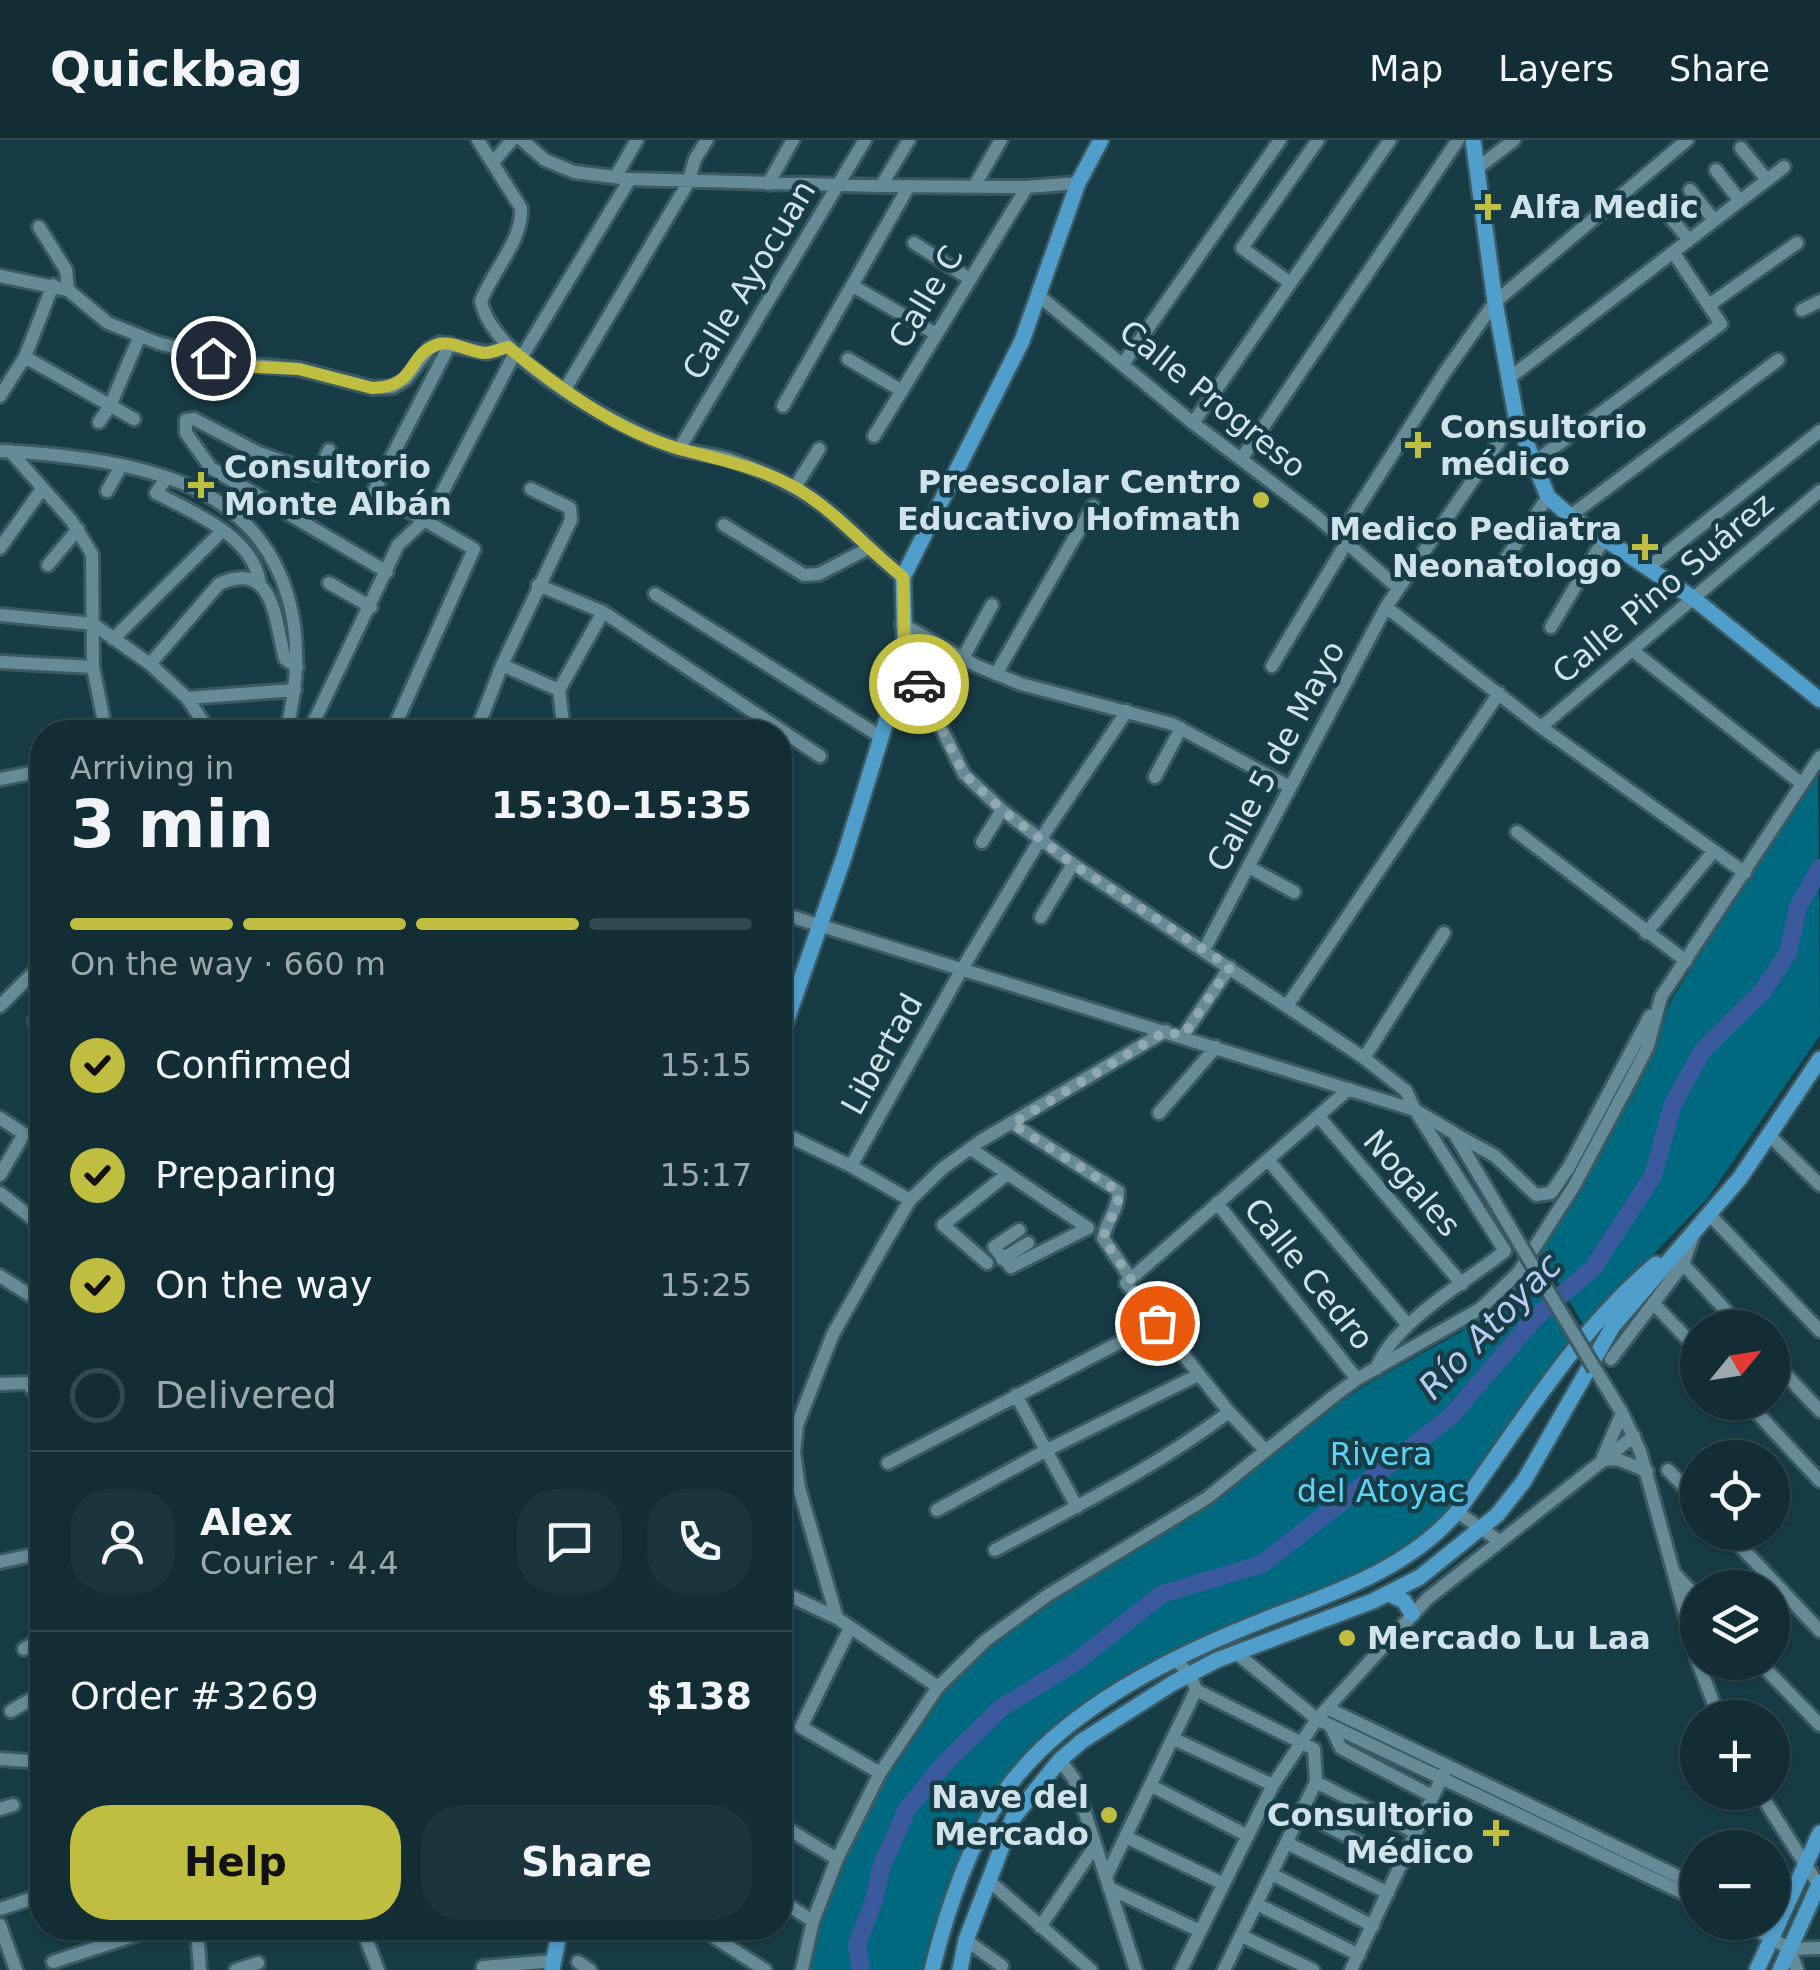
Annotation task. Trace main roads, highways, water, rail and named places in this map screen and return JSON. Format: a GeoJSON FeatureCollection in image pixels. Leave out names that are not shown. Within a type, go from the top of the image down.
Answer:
{"type":"FeatureCollection","features":[{"type":"Feature","properties":{"kind":"main road"},"geometry":{"type":"LineString","coordinates":[[792,992],[819,926],[897,686],[905,656],[903,577],[1022,341],[1078,183],[1102,140]]}},
{"type":"Feature","properties":{"kind":"main road"},"geometry":{"type":"LineString","coordinates":[[1473,140],[1508,379],[1516,417],[1548,497],[1570,516],[1694,598],[1820,700]]}},
{"type":"Feature","properties":{"kind":"main road"},"geometry":{"type":"LineString","coordinates":[[960,1970],[966,1940],[1013,1818],[1060,1760],[1082,1741],[1192,1682],[1236,1653],[1389,1594],[1420,1577],[1483,1529],[1524,1480],[1613,1326],[1710,1216],[1770,1136],[1820,1059]]}},
{"type":"Feature","properties":{"kind":"main road"},"geometry":{"type":"LineString","coordinates":[[932,1970],[958,1888],[999,1800],[1028,1765],[1074,1722],[1175,1658],[1347,1588],[1397,1562],[1435,1535],[1457,1512],[1589,1331],[1641,1276],[1681,1246]]}},
{"type":"Feature","properties":{"kind":"main road"},"geometry":{"type":"LineString","coordinates":[[1389,1594],[1404,1601],[1412,1614]]}},
{"type":"Feature","properties":{"kind":"main road"},"geometry":{"type":"LineString","coordinates":[[1223,1636],[1236,1653]]}},
{"type":"Feature","properties":{"kind":"main road"},"geometry":{"type":"LineString","coordinates":[[1790,1895],[1820,1834]]}},
{"type":"Feature","properties":{"kind":"main road"},"geometry":{"type":"LineString","coordinates":[[1780,1970],[1802,1946],[1820,1885]]}},
{"type":"Feature","properties":{"kind":"main road"},"geometry":{"type":"LineString","coordinates":[[552,1966],[557,1940]]}},
{"type":"Feature","properties":{"kind":"main road"},"geometry":{"type":"LineString","coordinates":[[1757,1970],[1769,1940]]}},
{"type":"Feature","properties":{"kind":"waterway","name":"Río Atoyac"},"geometry":{"type":"LineString","coordinates":[[861,1970],[857,1945],[881,1868],[907,1809],[944,1764],[1001,1708],[1077,1661],[1162,1594],[1262,1564],[1451,1416],[1535,1318],[1593,1268],[1653,1176],[1673,1104],[1703,1050],[1763,991],[1788,953],[1798,907],[1820,868]]}},
{"type":"Feature","properties":{"kind":"place","name":"Alfa Medic"},"geometry":{"type":"Point","coordinates":[1488,207]}},
{"type":"Feature","properties":{"kind":"place","name":"Consultorio médico"},"geometry":{"type":"Point","coordinates":[1418,445]}},
{"type":"Feature","properties":{"kind":"place","name":"Consultorio Monte Albán"},"geometry":{"type":"Point","coordinates":[201,485]}},
{"type":"Feature","properties":{"kind":"place","name":"Preescolar Centro Educativo Hofmath"},"geometry":{"type":"Point","coordinates":[1261,500]}},
{"type":"Feature","properties":{"kind":"place","name":"Medico Pediatra Neonatologo"},"geometry":{"type":"Point","coordinates":[1645,547]}},
{"type":"Feature","properties":{"kind":"place","name":"Mercado Lu Laa"},"geometry":{"type":"Point","coordinates":[1347,1638]}},
{"type":"Feature","properties":{"kind":"place","name":"Nave del Mercado"},"geometry":{"type":"Point","coordinates":[1109,1815]}},
{"type":"Feature","properties":{"kind":"place","name":"Consultorio Médico"},"geometry":{"type":"Point","coordinates":[1496,1833]}},
{"type":"Feature","properties":{"kind":"park label","name":"Rivera del Atoyac"},"geometry":{"type":"Point","coordinates":[1381,1472]}}]}
